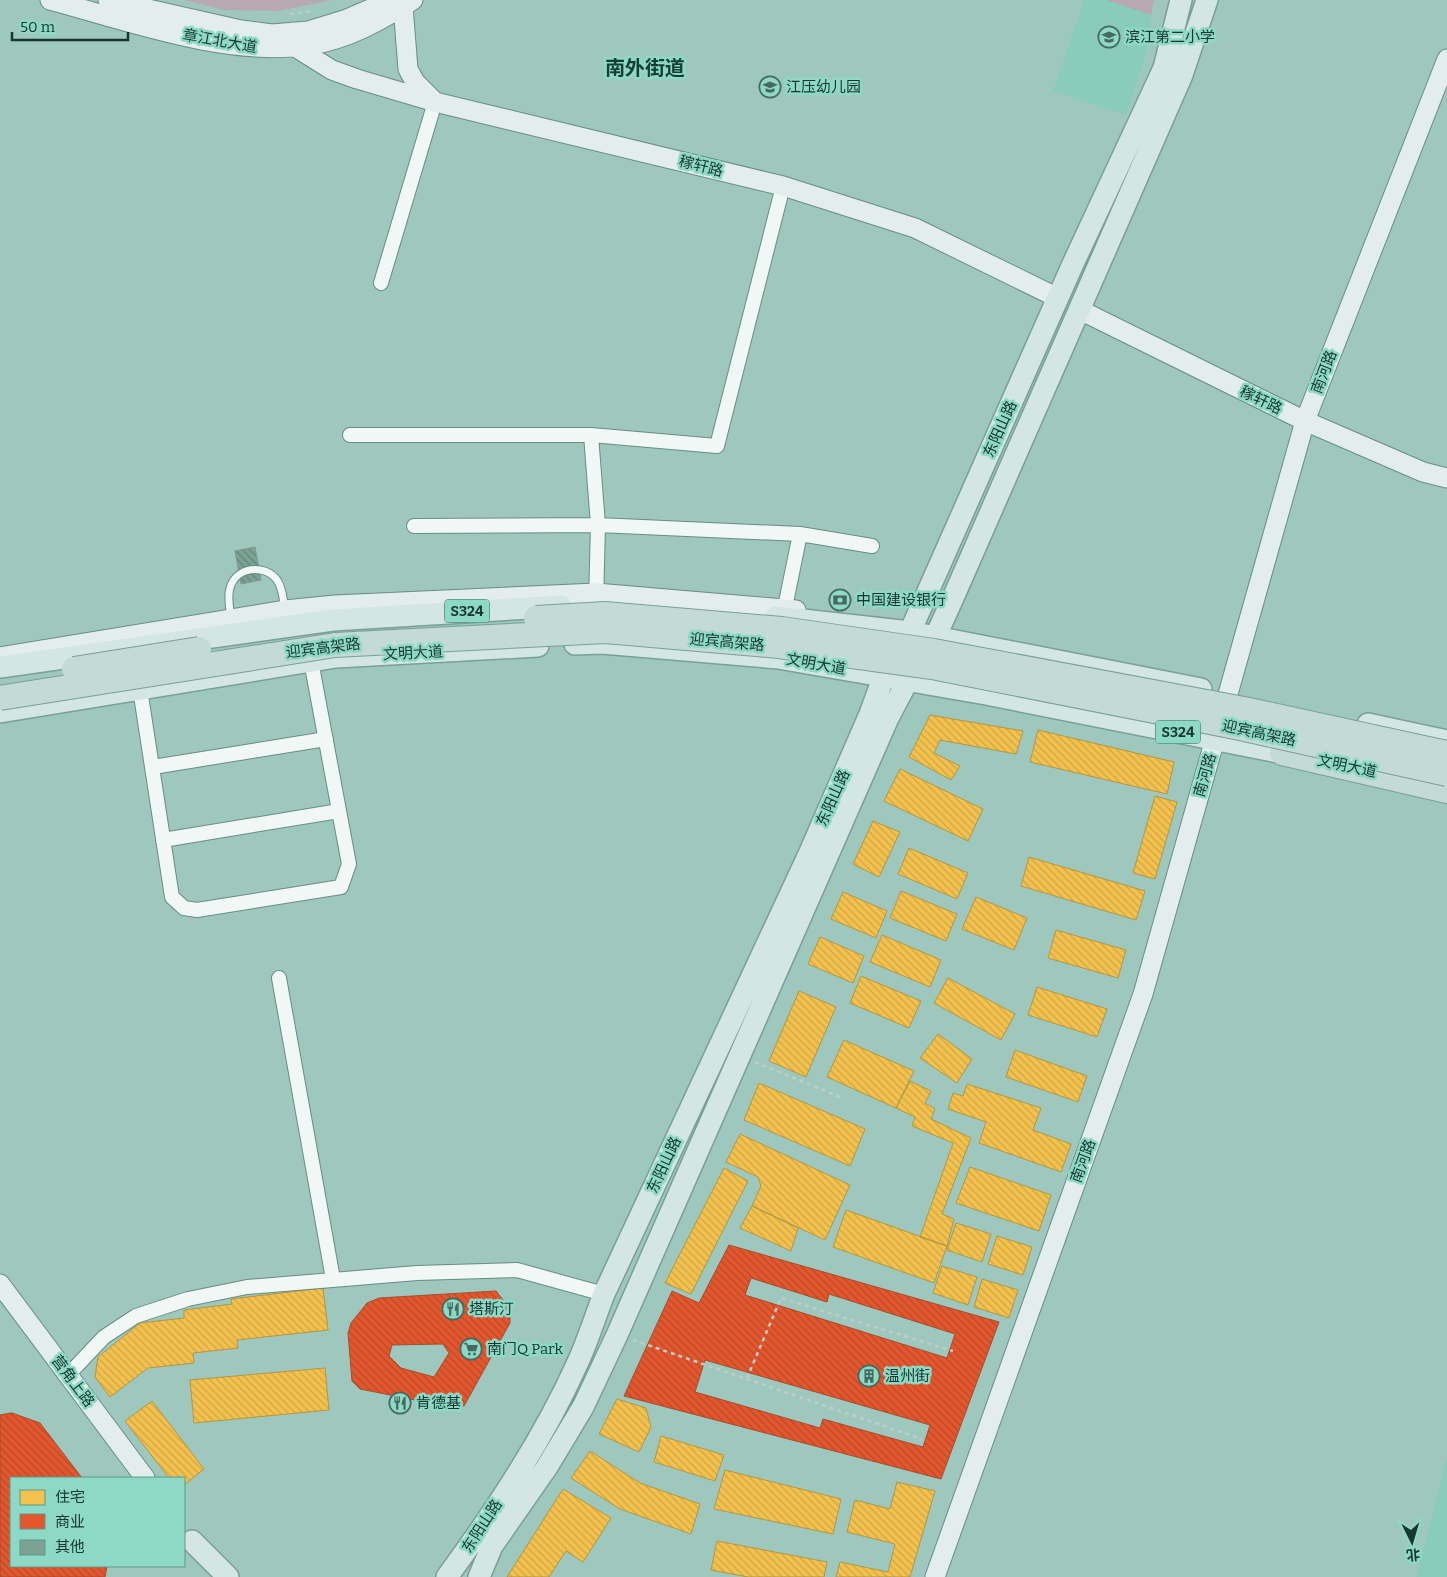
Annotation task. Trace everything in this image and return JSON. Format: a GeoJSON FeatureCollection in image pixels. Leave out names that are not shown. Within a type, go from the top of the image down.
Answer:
{"type":"FeatureCollection","features":[{"type":"Feature","properties":{"kind":"highway","name":"迎宾高架路"},"geometry":{"type":"LineString","coordinates":[[0,682],[160,654],[332,631],[605,614],[782,629],[934,651],[1244,709],[1447,753]]}},
{"type":"Feature","properties":{"kind":"highway","name":"迎宾高架路"},"geometry":{"type":"LineString","coordinates":[[0,698],[335,645],[605,631],[779,646],[932,667],[1240,728],[1447,774]]}},
{"type":"Feature","properties":{"kind":"highway"},"geometry":{"type":"LineString","coordinates":[[1282,753],[1447,789]]}},
{"type":"Feature","properties":{"kind":"main road","name":"东阳山路"},"geometry":{"type":"LineString","coordinates":[[447,1577],[479,1532],[544,1427],[578,1362],[604,1294],[810,852],[870,714],[884,676],[910,632],[1058,298],[1164,68],[1181,0]]}},
{"type":"Feature","properties":{"kind":"main road","name":"东阳山路"},"geometry":{"type":"LineString","coordinates":[[479,1577],[492,1546],[547,1467],[583,1407],[617,1334],[888,718],[908,680],[936,638],[1182,75],[1207,0]]}},
{"type":"Feature","properties":{"kind":"main road","name":"S324"},"geometry":{"type":"LineString","coordinates":[[0,668],[333,620],[596,598],[784,613],[910,632],[1228,694],[1447,741]]}},
{"type":"Feature","properties":{"kind":"main road","name":"文明大道"},"geometry":{"type":"LineString","coordinates":[[0,712],[336,657],[602,643],[778,658],[908,680],[1282,753]]}},
{"type":"Feature","properties":{"kind":"main road"},"geometry":{"type":"LineString","coordinates":[[188,1535],[210,1577]]}},
{"type":"Feature","properties":{"kind":"main road"},"geometry":{"type":"LineString","coordinates":[[188,1535],[228,1577]]}},
{"type":"Feature","properties":{"kind":"street","name":"章江北大道"},"geometry":{"type":"LineString","coordinates":[[50,0],[154,28],[240,46],[273,49],[294,39]]}},
{"type":"Feature","properties":{"kind":"street","name":"章江北大道"},"geometry":{"type":"LineString","coordinates":[[108,0],[241,30],[272,34],[312,45],[356,31],[402,2]]}},
{"type":"Feature","properties":{"kind":"street"},"geometry":{"type":"LineString","coordinates":[[381,283],[435,102],[425,89],[416,82],[408,69],[402,2]]}},
{"type":"Feature","properties":{"kind":"street","name":"稼轩路"},"geometry":{"type":"LineString","coordinates":[[294,39],[332,70],[435,102],[783,186],[915,228],[1058,298]]}},
{"type":"Feature","properties":{"kind":"street","name":"南河路"},"geometry":{"type":"LineString","coordinates":[[1228,694],[1305,422],[1447,59]]}},
{"type":"Feature","properties":{"kind":"street"},"geometry":{"type":"LineString","coordinates":[[350,435],[591,435],[717,446],[783,186]]}},
{"type":"Feature","properties":{"kind":"street","name":"稼轩路"},"geometry":{"type":"LineString","coordinates":[[1080,310],[1305,422],[1423,472],[1447,478]]}},
{"type":"Feature","properties":{"kind":"street"},"geometry":{"type":"LineString","coordinates":[[0,657],[232,621],[285,610],[335,605],[596,598],[598,525],[591,435]]}},
{"type":"Feature","properties":{"kind":"street"},"geometry":{"type":"LineString","coordinates":[[414,526],[598,525],[800,534],[872,546]]}},
{"type":"Feature","properties":{"kind":"street"},"geometry":{"type":"LineString","coordinates":[[784,613],[800,534]]}},
{"type":"Feature","properties":{"kind":"street"},"geometry":{"type":"LineString","coordinates":[[140,689],[172,897],[184,908],[197,910],[341,887],[349,864],[311,661]]}},
{"type":"Feature","properties":{"kind":"street"},"geometry":{"type":"LineString","coordinates":[[153,767],[326,739]]}},
{"type":"Feature","properties":{"kind":"street","name":"南河路"},"geometry":{"type":"LineString","coordinates":[[935,1577],[1142,994],[1215,740]]}},
{"type":"Feature","properties":{"kind":"street"},"geometry":{"type":"LineString","coordinates":[[163,840],[339,811]]}},
{"type":"Feature","properties":{"kind":"street"},"geometry":{"type":"LineString","coordinates":[[279,978],[332,1279]]}},
{"type":"Feature","properties":{"kind":"street"},"geometry":{"type":"LineString","coordinates":[[68,1375],[104,1337],[136,1316],[188,1299],[247,1287],[417,1273],[517,1270],[604,1294]]}},
{"type":"Feature","properties":{"kind":"street","name":"营角上路"},"geometry":{"type":"LineString","coordinates":[[0,1284],[145,1477]]}},
{"type":"Feature","properties":{"kind":"lane"},"geometry":{"type":"LineString","coordinates":[[232,621],[230,588],[236,577],[248,570],[264,570],[276,579],[282,593],[285,610]]}},
{"type":"Feature","properties":{"kind":"path"},"geometry":{"type":"LineString","coordinates":[[283,15],[321,9]]}},
{"type":"Feature","properties":{"kind":"path"},"geometry":{"type":"LineString","coordinates":[[740,1056],[840,1097]]}},
{"type":"Feature","properties":{"kind":"path"},"geometry":{"type":"LineString","coordinates":[[747,1378],[781,1298],[954,1351]]}},
{"type":"Feature","properties":{"kind":"path"},"geometry":{"type":"LineString","coordinates":[[617,1334],[922,1439]]}},
{"type":"Feature","properties":{"kind":"shaded area"},"geometry":{"type":"Polygon","coordinates":[[[185,0],[332,0],[279,11],[224,10],[185,0]]]}},
{"type":"Feature","properties":{"kind":"shaded area","name":"滨江第二小学"},"geometry":{"type":"Polygon","coordinates":[[[1084,0],[1154,0],[1144,59],[1126,115],[1053,91],[1084,0]]]}},
{"type":"Feature","properties":{"kind":"shaded area"},"geometry":{"type":"Polygon","coordinates":[[[1106,0],[1154,0],[1151,15],[1106,0]]]}},
{"type":"Feature","properties":{"kind":"shaded area"},"geometry":{"type":"Polygon","coordinates":[[[1447,1457],[1447,1577],[1416,1577],[1447,1457]]]}},
{"type":"Feature","properties":{"kind":"building: 住宅"},"geometry":{"type":"Polygon","coordinates":[[[930,715],[1023,731],[1016,754],[940,740],[934,753],[960,766],[951,780],[909,757],[930,715]]]}},
{"type":"Feature","properties":{"kind":"building: 住宅"},"geometry":{"type":"Polygon","coordinates":[[[1038,730],[1174,762],[1167,794],[1030,762],[1038,730]]]}},
{"type":"Feature","properties":{"kind":"building: 住宅"},"geometry":{"type":"Polygon","coordinates":[[[900,769],[983,809],[968,841],[884,801],[900,769]]]}},
{"type":"Feature","properties":{"kind":"building: 住宅"},"geometry":{"type":"Polygon","coordinates":[[[1155,796],[1177,802],[1155,879],[1133,873],[1155,796]]]}},
{"type":"Feature","properties":{"kind":"building: 住宅"},"geometry":{"type":"Polygon","coordinates":[[[873,821],[900,832],[879,877],[853,864],[873,821]]]}},
{"type":"Feature","properties":{"kind":"building: 住宅"},"geometry":{"type":"Polygon","coordinates":[[[909,848],[968,873],[957,899],[898,874],[909,848]]]}},
{"type":"Feature","properties":{"kind":"building: 住宅"},"geometry":{"type":"Polygon","coordinates":[[[1029,857],[1145,891],[1136,920],[1021,886],[1029,857]]]}},
{"type":"Feature","properties":{"kind":"building: 住宅"},"geometry":{"type":"Polygon","coordinates":[[[901,891],[957,914],[946,941],[890,918],[901,891]]]}},
{"type":"Feature","properties":{"kind":"building: 住宅"},"geometry":{"type":"Polygon","coordinates":[[[843,892],[887,911],[876,938],[831,919],[843,892]]]}},
{"type":"Feature","properties":{"kind":"building: 住宅"},"geometry":{"type":"Polygon","coordinates":[[[976,897],[1027,918],[1014,950],[962,929],[976,897]]]}},
{"type":"Feature","properties":{"kind":"building: 住宅"},"geometry":{"type":"Polygon","coordinates":[[[1056,930],[1126,950],[1118,978],[1048,958],[1056,930]]]}},
{"type":"Feature","properties":{"kind":"building: 住宅"},"geometry":{"type":"Polygon","coordinates":[[[882,935],[941,960],[930,987],[870,962],[882,935]]]}},
{"type":"Feature","properties":{"kind":"building: 住宅"},"geometry":{"type":"Polygon","coordinates":[[[820,937],[864,956],[853,983],[808,964],[820,937]]]}},
{"type":"Feature","properties":{"kind":"building: 住宅"},"geometry":{"type":"Polygon","coordinates":[[[861,976],[921,1001],[909,1028],[850,1003],[861,976]]]}},
{"type":"Feature","properties":{"kind":"building: 住宅"},"geometry":{"type":"Polygon","coordinates":[[[948,978],[1015,1014],[1001,1040],[934,1003],[948,978]]]}},
{"type":"Feature","properties":{"kind":"building: 住宅"},"geometry":{"type":"Polygon","coordinates":[[[1037,987],[1107,1009],[1097,1037],[1028,1015],[1037,987]]]}},
{"type":"Feature","properties":{"kind":"building: 住宅"},"geometry":{"type":"Polygon","coordinates":[[[799,991],[836,1007],[806,1077],[769,1061],[799,991]]]}},
{"type":"Feature","properties":{"kind":"building: 住宅"},"geometry":{"type":"Polygon","coordinates":[[[938,1034],[972,1059],[957,1083],[920,1058],[938,1034]]]}},
{"type":"Feature","properties":{"kind":"building: 住宅"},"geometry":{"type":"Polygon","coordinates":[[[844,1040],[914,1071],[896,1108],[827,1077],[844,1040]]]}},
{"type":"Feature","properties":{"kind":"building: 住宅"},"geometry":{"type":"Polygon","coordinates":[[[1015,1050],[1087,1076],[1078,1102],[1006,1077],[1015,1050]]]}},
{"type":"Feature","properties":{"kind":"building: 住宅"},"geometry":{"type":"Polygon","coordinates":[[[910,1081],[931,1091],[925,1103],[935,1109],[931,1119],[971,1138],[942,1214],[954,1219],[947,1246],[920,1237],[953,1143],[912,1126],[915,1117],[896,1108],[910,1081]]]}},
{"type":"Feature","properties":{"kind":"building: 住宅"},"geometry":{"type":"Polygon","coordinates":[[[759,1083],[865,1129],[850,1166],[744,1120],[759,1083]]]}},
{"type":"Feature","properties":{"kind":"building: 住宅"},"geometry":{"type":"Polygon","coordinates":[[[967,1084],[1041,1108],[1033,1130],[1071,1144],[1061,1172],[979,1143],[986,1122],[948,1109],[953,1093],[963,1096],[967,1084]]]}},
{"type":"Feature","properties":{"kind":"building: 住宅"},"geometry":{"type":"Polygon","coordinates":[[[740,1134],[850,1185],[825,1240],[752,1206],[761,1186],[758,1177],[726,1162],[740,1134]]]}},
{"type":"Feature","properties":{"kind":"building: 住宅"},"geometry":{"type":"Polygon","coordinates":[[[970,1167],[1051,1195],[1039,1231],[956,1203],[970,1167]]]}},
{"type":"Feature","properties":{"kind":"building: 住宅"},"geometry":{"type":"Polygon","coordinates":[[[724,1168],[748,1181],[691,1294],[665,1283],[724,1168]]]}},
{"type":"Feature","properties":{"kind":"building: 住宅"},"geometry":{"type":"Polygon","coordinates":[[[752,1206],[798,1228],[791,1251],[740,1228],[752,1206]]]}},
{"type":"Feature","properties":{"kind":"building: 住宅"},"geometry":{"type":"Polygon","coordinates":[[[846,1210],[947,1246],[934,1283],[833,1247],[846,1210]]]}},
{"type":"Feature","properties":{"kind":"building: 住宅"},"geometry":{"type":"Polygon","coordinates":[[[956,1223],[991,1234],[982,1262],[947,1250],[956,1223]]]}},
{"type":"Feature","properties":{"kind":"building: 住宅"},"geometry":{"type":"Polygon","coordinates":[[[997,1236],[1032,1247],[1023,1275],[988,1264],[997,1236]]]}},
{"type":"Feature","properties":{"kind":"building: 住宅"},"geometry":{"type":"Polygon","coordinates":[[[942,1266],[977,1277],[968,1305],[933,1293],[942,1266]]]}},
{"type":"Feature","properties":{"kind":"building: 住宅"},"geometry":{"type":"Polygon","coordinates":[[[982,1279],[1018,1290],[1009,1318],[974,1307],[982,1279]]]}},
{"type":"Feature","properties":{"kind":"building: 住宅"},"geometry":{"type":"Polygon","coordinates":[[[323,1288],[328,1330],[237,1340],[238,1348],[193,1353],[194,1363],[148,1368],[110,1397],[95,1377],[98,1357],[140,1323],[184,1318],[184,1310],[232,1304],[231,1299],[323,1288]]]}},
{"type":"Feature","properties":{"kind":"building: 住宅"},"geometry":{"type":"Polygon","coordinates":[[[325,1368],[329,1410],[194,1423],[190,1380],[325,1368]]]}},
{"type":"Feature","properties":{"kind":"building: 住宅"},"geometry":{"type":"Polygon","coordinates":[[[617,1399],[646,1408],[651,1427],[639,1452],[599,1434],[617,1399]]]}},
{"type":"Feature","properties":{"kind":"building: 住宅"},"geometry":{"type":"Polygon","coordinates":[[[152,1401],[204,1469],[185,1484],[185,1477],[168,1477],[125,1421],[152,1401]]]}},
{"type":"Feature","properties":{"kind":"building: 住宅"},"geometry":{"type":"Polygon","coordinates":[[[12,1413],[18,1450],[0,1454],[0,1415],[12,1413]]]}},
{"type":"Feature","properties":{"kind":"building: 住宅"},"geometry":{"type":"Polygon","coordinates":[[[661,1436],[724,1455],[715,1481],[654,1462],[661,1436]]]}},
{"type":"Feature","properties":{"kind":"building: 住宅"},"geometry":{"type":"Polygon","coordinates":[[[590,1451],[640,1483],[700,1504],[691,1534],[620,1509],[571,1478],[590,1451]]]}},
{"type":"Feature","properties":{"kind":"building: 住宅"},"geometry":{"type":"Polygon","coordinates":[[[725,1470],[841,1499],[833,1534],[714,1509],[725,1470]]]}},
{"type":"Feature","properties":{"kind":"building: 住宅"},"geometry":{"type":"Polygon","coordinates":[[[897,1482],[935,1491],[910,1577],[836,1577],[840,1562],[888,1572],[895,1544],[847,1532],[855,1500],[890,1509],[897,1482]]]}},
{"type":"Feature","properties":{"kind":"building: 住宅"},"geometry":{"type":"Polygon","coordinates":[[[563,1489],[611,1518],[583,1562],[566,1551],[549,1577],[507,1577],[563,1489]]]}},
{"type":"Feature","properties":{"kind":"building: 住宅"},"geometry":{"type":"Polygon","coordinates":[[[717,1541],[827,1562],[824,1577],[748,1577],[711,1570],[717,1541]]]}},
{"type":"Feature","properties":{"kind":"building: 商业","name":"温州街"},"geometry":{"type":"Polygon","coordinates":[[[729,1245],[999,1322],[941,1479],[624,1396],[672,1291],[699,1303],[729,1245]],[[751,1278],[745,1295],[947,1358],[955,1334],[829,1294],[827,1302],[751,1278]],[[705,1360],[695,1392],[820,1428],[823,1419],[923,1447],[930,1425],[705,1360]]]}},
{"type":"Feature","properties":{"kind":"building: 商业","name":"南门Q Park"},"geometry":{"type":"Polygon","coordinates":[[[496,1291],[510,1309],[510,1323],[464,1406],[450,1407],[360,1389],[352,1381],[348,1333],[351,1323],[367,1303],[379,1298],[496,1291]],[[443,1344],[392,1345],[389,1356],[401,1368],[434,1377],[449,1353],[443,1344]]]}},
{"type":"Feature","properties":{"kind":"building: 商业"},"geometry":{"type":"Polygon","coordinates":[[[12,1413],[40,1423],[81,1477],[10,1477],[10,1567],[107,1567],[105,1577],[0,1577],[0,1415],[12,1413]]]}},
{"type":"Feature","properties":{"kind":"building: 其他"},"geometry":{"type":"Polygon","coordinates":[[[255,547],[261,580],[241,584],[235,551],[255,547]]]}},
{"type":"Feature","properties":{"kind":"place","name":"滨江第二小学"},"geometry":{"type":"Point","coordinates":[1109,37]}},
{"type":"Feature","properties":{"kind":"place","name":"江压幼儿园"},"geometry":{"type":"Point","coordinates":[770,87]}},
{"type":"Feature","properties":{"kind":"place","name":"中国建设银行"},"geometry":{"type":"Point","coordinates":[840,600]}},
{"type":"Feature","properties":{"kind":"place","name":"塔斯汀"},"geometry":{"type":"Point","coordinates":[453,1309]}},
{"type":"Feature","properties":{"kind":"place","name":"南门Q Park"},"geometry":{"type":"Point","coordinates":[471,1349]}},
{"type":"Feature","properties":{"kind":"place","name":"温州街"},"geometry":{"type":"Point","coordinates":[869,1376]}},
{"type":"Feature","properties":{"kind":"place","name":"肯德基"},"geometry":{"type":"Point","coordinates":[400,1403]}},
{"type":"Feature","properties":{"kind":"district","name":"南外街道"},"geometry":{"type":"Point","coordinates":[645,68]}}]}
